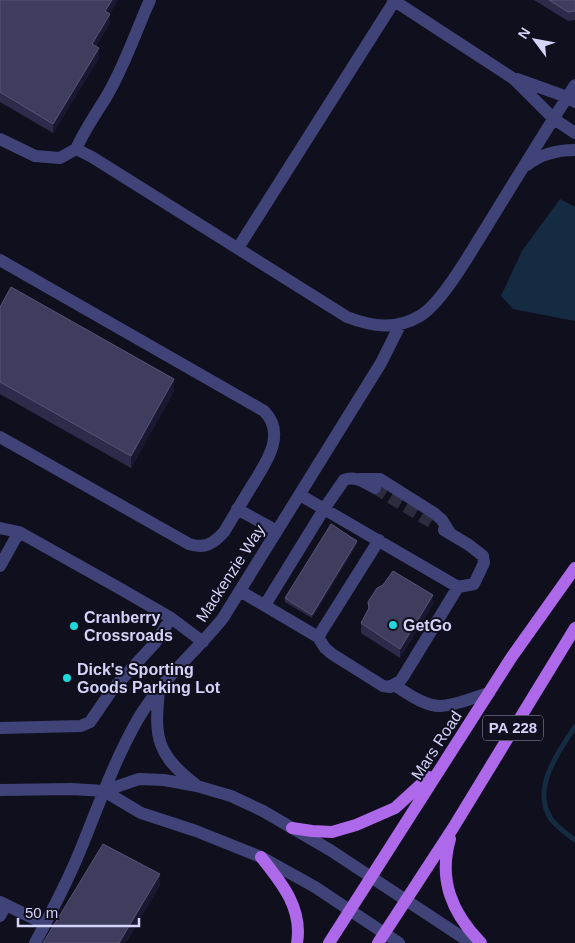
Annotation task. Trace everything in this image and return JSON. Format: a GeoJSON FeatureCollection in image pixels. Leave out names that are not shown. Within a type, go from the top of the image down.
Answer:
{"type":"FeatureCollection","features":[{"type":"Feature","properties":{"kind":"main road","name":"Mars Road"},"geometry":{"type":"LineString","coordinates":[[329,943],[511,658],[575,568]]}},
{"type":"Feature","properties":{"kind":"main road","name":"PA 228"},"geometry":{"type":"LineString","coordinates":[[381,938],[452,828],[575,628]]}},
{"type":"Feature","properties":{"kind":"main road"},"geometry":{"type":"LineString","coordinates":[[292,828],[312,832],[332,832],[374,818],[394,808],[441,767]]}},
{"type":"Feature","properties":{"kind":"main road"},"geometry":{"type":"LineString","coordinates":[[452,828],[446,853],[446,883],[460,917],[470,932],[481,943]]}},
{"type":"Feature","properties":{"kind":"main road"},"geometry":{"type":"LineString","coordinates":[[261,856],[291,899],[296,918],[298,936],[296,943]]}},
{"type":"Feature","properties":{"kind":"street"},"geometry":{"type":"LineString","coordinates":[[0,139],[35,156],[60,158],[76,149],[124,61],[150,0]]}},
{"type":"Feature","properties":{"kind":"street"},"geometry":{"type":"LineString","coordinates":[[238,248],[394,0],[514,79],[554,119],[575,132]]}},
{"type":"Feature","properties":{"kind":"street"},"geometry":{"type":"LineString","coordinates":[[514,79],[571,100]]}},
{"type":"Feature","properties":{"kind":"street"},"geometry":{"type":"LineString","coordinates":[[76,149],[348,317],[359,322],[388,327],[400,325],[422,314],[432,305],[458,272],[554,119],[571,100],[575,85]]}},
{"type":"Feature","properties":{"kind":"street"},"geometry":{"type":"LineString","coordinates":[[523,168],[534,159],[546,154],[560,150],[575,150]]}},
{"type":"Feature","properties":{"kind":"street"},"geometry":{"type":"LineString","coordinates":[[0,260],[264,411],[273,423],[274,431],[273,446],[263,468],[224,532],[210,545],[196,546],[97,493],[0,437]]}},
{"type":"Feature","properties":{"kind":"street","name":"Mackenzie Way"},"geometry":{"type":"LineString","coordinates":[[34,943],[64,887],[118,758],[139,718],[160,688],[223,618],[381,363],[400,325]]}},
{"type":"Feature","properties":{"kind":"street"},"geometry":{"type":"LineString","coordinates":[[265,605],[324,508],[347,478],[380,480],[434,513],[442,520],[450,533]]}},
{"type":"Feature","properties":{"kind":"street"},"geometry":{"type":"LineString","coordinates":[[355,479],[374,488]]}},
{"type":"Feature","properties":{"kind":"street"},"geometry":{"type":"LineString","coordinates":[[300,495],[458,587],[474,584],[484,563],[483,556],[431,522]]}},
{"type":"Feature","properties":{"kind":"street"},"geometry":{"type":"LineString","coordinates":[[238,509],[277,531]]}},
{"type":"Feature","properties":{"kind":"street"},"geometry":{"type":"LineString","coordinates":[[0,528],[19,532],[171,618],[203,642]]}},
{"type":"Feature","properties":{"kind":"street"},"geometry":{"type":"LineString","coordinates":[[0,566],[19,532]]}},
{"type":"Feature","properties":{"kind":"street"},"geometry":{"type":"LineString","coordinates":[[318,637],[379,540]]}},
{"type":"Feature","properties":{"kind":"street"},"geometry":{"type":"LineString","coordinates":[[240,591],[318,637],[325,648],[332,654],[383,686],[390,687],[400,681],[458,587]]}},
{"type":"Feature","properties":{"kind":"street"},"geometry":{"type":"LineString","coordinates":[[0,728],[81,726],[90,722],[112,690],[155,643],[171,618]]}},
{"type":"Feature","properties":{"kind":"street"},"geometry":{"type":"LineString","coordinates":[[554,660],[575,640]]}},
{"type":"Feature","properties":{"kind":"street"},"geometry":{"type":"LineString","coordinates":[[394,685],[419,700],[439,706],[489,693]]}},
{"type":"Feature","properties":{"kind":"street"},"geometry":{"type":"LineString","coordinates":[[160,688],[157,729],[162,749],[167,758],[182,774],[197,786]]}},
{"type":"Feature","properties":{"kind":"street"},"geometry":{"type":"LineString","coordinates":[[0,790],[62,789],[104,791],[140,779],[164,780],[197,786],[231,796],[263,811],[292,828],[372,877],[471,943]]}},
{"type":"Feature","properties":{"kind":"street"},"geometry":{"type":"LineString","coordinates":[[104,791],[141,813],[196,830],[261,856],[351,909],[381,938],[399,943]]}},
{"type":"Feature","properties":{"kind":"street"},"geometry":{"type":"LineString","coordinates":[[2,908],[44,924]]}},
{"type":"Feature","properties":{"kind":"water"},"geometry":{"type":"Polygon","coordinates":[[[560,199],[575,207],[575,321],[513,309],[501,296],[522,251],[560,199]]]}},
{"type":"Feature","properties":{"kind":"building"},"geometry":{"type":"Polygon","coordinates":[[[0,0],[112,0],[105,11],[110,14],[92,44],[99,48],[53,124],[0,92],[0,0]]]}},
{"type":"Feature","properties":{"kind":"building"},"geometry":{"type":"Polygon","coordinates":[[[549,0],[575,0],[575,11],[568,12],[549,0]]]}},
{"type":"Feature","properties":{"kind":"building"},"geometry":{"type":"Polygon","coordinates":[[[11,287],[174,379],[131,456],[0,382],[0,307],[11,287]]]}},
{"type":"Feature","properties":{"kind":"building"},"geometry":{"type":"Polygon","coordinates":[[[331,524],[357,541],[312,615],[285,598],[331,524]]]}},
{"type":"Feature","properties":{"kind":"building","name":"GetGo"},"geometry":{"type":"Polygon","coordinates":[[[393,571],[433,595],[400,649],[361,623],[369,608],[368,602],[377,588],[383,585],[393,571]]]}},
{"type":"Feature","properties":{"kind":"building"},"geometry":{"type":"Polygon","coordinates":[[[103,844],[160,874],[119,943],[43,943],[103,844]]]}},
{"type":"Feature","properties":{"kind":"waterway"},"geometry":{"type":"LineString","coordinates":[[575,727],[549,771],[544,795],[551,819],[559,828],[575,840]]}},
{"type":"Feature","properties":{"kind":"tunnel"},"geometry":{"type":"LineString","coordinates":[[375,488],[431,522]]}},
{"type":"Feature","properties":{"kind":"place","name":"GetGo"},"geometry":{"type":"Point","coordinates":[393,625]}},
{"type":"Feature","properties":{"kind":"place","name":"Cranberry Crossroads"},"geometry":{"type":"Point","coordinates":[74,626]}},
{"type":"Feature","properties":{"kind":"place","name":"Dick's Sporting Goods Parking Lot"},"geometry":{"type":"Point","coordinates":[67,678]}}]}
